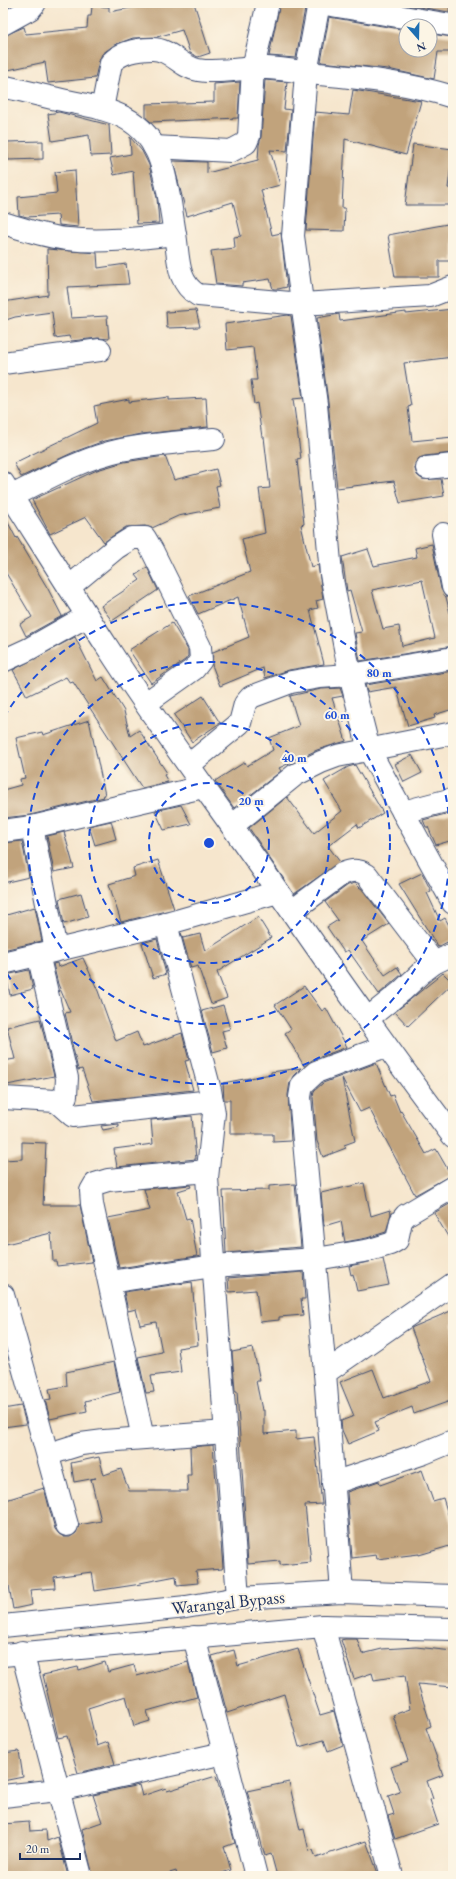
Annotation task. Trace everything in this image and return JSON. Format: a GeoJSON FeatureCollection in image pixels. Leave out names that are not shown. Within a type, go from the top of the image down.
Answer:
{"type":"FeatureCollection","features":[{"type":"Feature","properties":{"kind":"street"},"geometry":{"type":"LineString","coordinates":[[3,24],[30,9],[35,3]]}},
{"type":"Feature","properties":{"kind":"street"},"geometry":{"type":"LineString","coordinates":[[154,147],[231,151],[246,143],[249,136],[253,68],[268,3]]}},
{"type":"Feature","properties":{"kind":"street"},"geometry":{"type":"LineString","coordinates":[[451,25],[319,3],[306,73],[293,236],[316,404],[331,574],[350,675],[369,750],[453,903]]}},
{"type":"Feature","properties":{"kind":"street"},"geometry":{"type":"LineString","coordinates":[[102,109],[110,63],[124,53],[152,49],[163,50],[184,66],[198,70],[253,68],[279,69],[372,79],[424,88],[453,97]]}},
{"type":"Feature","properties":{"kind":"street"},"geometry":{"type":"LineString","coordinates":[[4,87],[102,109],[125,117],[147,134],[160,160],[182,278],[191,291],[198,295],[302,304],[430,296],[453,287]]}},
{"type":"Feature","properties":{"kind":"street"},"geometry":{"type":"LineString","coordinates":[[3,223],[44,236],[68,239],[121,239],[175,234]]}},
{"type":"Feature","properties":{"kind":"street"},"geometry":{"type":"LineString","coordinates":[[3,363],[100,350]]}},
{"type":"Feature","properties":{"kind":"street"},"geometry":{"type":"LineString","coordinates":[[214,439],[149,445],[119,451],[52,476],[7,490],[87,616],[189,764],[203,787],[386,1046],[453,1136]]}},
{"type":"Feature","properties":{"kind":"street"},"geometry":{"type":"LineString","coordinates":[[427,468],[453,465]]}},
{"type":"Feature","properties":{"kind":"street"},"geometry":{"type":"LineString","coordinates":[[443,534],[453,586]]}},
{"type":"Feature","properties":{"kind":"street"},"geometry":{"type":"LineString","coordinates":[[69,587],[116,548],[132,538],[144,538],[152,550],[200,648],[201,660],[194,669],[146,703]]}},
{"type":"Feature","properties":{"kind":"street"},"geometry":{"type":"LineString","coordinates":[[3,661],[29,649],[87,616]]}},
{"type":"Feature","properties":{"kind":"street"},"geometry":{"type":"LineString","coordinates":[[189,764],[240,723],[245,704],[251,697],[291,682],[320,677],[350,675],[453,658]]}},
{"type":"Feature","properties":{"kind":"street"},"geometry":{"type":"LineString","coordinates":[[232,826],[295,775],[321,762],[337,756],[453,733]]}},
{"type":"Feature","properties":{"kind":"street"},"geometry":{"type":"LineString","coordinates":[[3,831],[32,827],[203,787]]}},
{"type":"Feature","properties":{"kind":"street"},"geometry":{"type":"LineString","coordinates":[[403,812],[453,799]]}},
{"type":"Feature","properties":{"kind":"street"},"geometry":{"type":"LineString","coordinates":[[3,1098],[56,1101],[66,1096],[67,1078],[47,952],[32,827]]}},
{"type":"Feature","properties":{"kind":"street"},"geometry":{"type":"LineString","coordinates":[[292,911],[342,874],[351,870],[360,871],[367,875],[444,959],[367,1019]]}},
{"type":"Feature","properties":{"kind":"street"},"geometry":{"type":"LineString","coordinates":[[3,963],[166,924],[278,892]]}},
{"type":"Feature","properties":{"kind":"street"},"geometry":{"type":"LineString","coordinates":[[166,924],[214,1113],[207,1171],[238,1598]]}},
{"type":"Feature","properties":{"kind":"street"},"geometry":{"type":"LineString","coordinates":[[342,1592],[316,1259],[300,1097],[302,1085],[316,1072],[386,1046]]}},
{"type":"Feature","properties":{"kind":"street"},"geometry":{"type":"LineString","coordinates":[[56,1101],[73,1116],[212,1101]]}},
{"type":"Feature","properties":{"kind":"street"},"geometry":{"type":"LineString","coordinates":[[143,1438],[92,1204],[91,1191],[95,1184],[108,1180],[207,1171]]}},
{"type":"Feature","properties":{"kind":"street"},"geometry":{"type":"LineString","coordinates":[[110,1282],[213,1266],[316,1259],[370,1250],[390,1244],[397,1240],[401,1221],[406,1214],[453,1187]]}},
{"type":"Feature","properties":{"kind":"street"},"geometry":{"type":"LineString","coordinates":[[325,1373],[453,1284]]}},
{"type":"Feature","properties":{"kind":"street"},"geometry":{"type":"LineString","coordinates":[[3,1295],[49,1454],[67,1525]]}},
{"type":"Feature","properties":{"kind":"street"},"geometry":{"type":"LineString","coordinates":[[49,1454],[81,1444],[226,1432]]}},
{"type":"Feature","properties":{"kind":"street"},"geometry":{"type":"LineString","coordinates":[[334,1483],[424,1453],[453,1441]]}},
{"type":"Feature","properties":{"kind":"street","name":"Warangal Bypass"},"geometry":{"type":"LineString","coordinates":[[3,1626],[186,1607],[238,1598],[342,1592],[453,1596]]}},
{"type":"Feature","properties":{"kind":"street"},"geometry":{"type":"LineString","coordinates":[[81,1876],[58,1790],[8,1652],[323,1626],[453,1629]]}},
{"type":"Feature","properties":{"kind":"street"},"geometry":{"type":"LineString","coordinates":[[323,1626],[392,1876]]}},
{"type":"Feature","properties":{"kind":"street"},"geometry":{"type":"LineString","coordinates":[[194,1637],[256,1876]]}},
{"type":"Feature","properties":{"kind":"street"},"geometry":{"type":"LineString","coordinates":[[3,1796],[58,1790],[224,1753]]}},
{"type":"Feature","properties":{"kind":"building"},"geometry":{"type":"Polygon","coordinates":[[[157,3],[194,3],[210,53],[198,57],[190,53],[182,30],[157,37],[133,38],[114,45],[102,54],[95,78],[48,83],[45,62],[8,70],[3,47],[3,36],[24,27],[26,34],[87,28],[88,16],[91,16],[92,6],[109,7],[109,12],[157,3]]]}},
{"type":"Feature","properties":{"kind":"building"},"geometry":{"type":"Polygon","coordinates":[[[280,3],[306,3],[296,58],[269,56],[280,3]]]}},
{"type":"Feature","properties":{"kind":"building"},"geometry":{"type":"Polygon","coordinates":[[[395,3],[450,3],[449,12],[395,3]]]}},
{"type":"Feature","properties":{"kind":"building"},"geometry":{"type":"Polygon","coordinates":[[[329,17],[398,29],[398,58],[437,58],[434,79],[388,69],[321,62],[329,17]]]}},
{"type":"Feature","properties":{"kind":"building"},"geometry":{"type":"Polygon","coordinates":[[[438,35],[453,37],[453,52],[438,52],[438,35]]]}},
{"type":"Feature","properties":{"kind":"building"},"geometry":{"type":"Polygon","coordinates":[[[265,80],[287,82],[284,109],[291,110],[287,151],[270,150],[280,185],[261,190],[272,235],[281,233],[287,287],[273,289],[270,279],[242,283],[242,286],[216,284],[211,251],[235,248],[234,237],[241,236],[233,202],[187,216],[173,161],[207,162],[207,173],[258,160],[265,80]]]}},
{"type":"Feature","properties":{"kind":"building"},"geometry":{"type":"Polygon","coordinates":[[[240,82],[238,118],[151,122],[146,118],[146,104],[214,102],[214,84],[240,82]]]}},
{"type":"Feature","properties":{"kind":"building"},"geometry":{"type":"Polygon","coordinates":[[[353,90],[421,101],[406,155],[345,139],[342,208],[345,208],[344,231],[306,230],[315,112],[349,115],[353,90]]]}},
{"type":"Feature","properties":{"kind":"building"},"geometry":{"type":"Polygon","coordinates":[[[59,112],[109,125],[111,155],[91,156],[89,135],[52,141],[48,114],[59,112]]]}},
{"type":"Feature","properties":{"kind":"building"},"geometry":{"type":"Polygon","coordinates":[[[130,137],[142,151],[149,165],[157,198],[159,223],[137,224],[133,171],[114,175],[110,158],[131,154],[130,137]]]}},
{"type":"Feature","properties":{"kind":"building"},"geometry":{"type":"Polygon","coordinates":[[[43,141],[43,159],[8,160],[7,142],[43,141]]]}},
{"type":"Feature","properties":{"kind":"building"},"geometry":{"type":"Polygon","coordinates":[[[413,144],[453,149],[448,188],[453,189],[453,205],[405,205],[413,144]]]}},
{"type":"Feature","properties":{"kind":"building"},"geometry":{"type":"Polygon","coordinates":[[[75,170],[78,227],[59,225],[58,215],[27,217],[19,215],[18,197],[57,193],[55,172],[75,170]]]}},
{"type":"Feature","properties":{"kind":"building"},"geometry":{"type":"Polygon","coordinates":[[[453,223],[453,261],[439,261],[439,277],[395,277],[388,235],[453,223]]]}},
{"type":"Feature","properties":{"kind":"building"},"geometry":{"type":"Polygon","coordinates":[[[47,249],[97,253],[98,268],[126,264],[129,284],[67,287],[71,318],[107,316],[109,339],[98,338],[71,341],[69,336],[55,338],[52,312],[15,317],[3,321],[3,302],[48,295],[47,249]]]}},
{"type":"Feature","properties":{"kind":"building"},"geometry":{"type":"Polygon","coordinates":[[[453,309],[453,357],[404,363],[411,406],[408,407],[412,441],[453,437],[453,453],[425,456],[419,458],[415,463],[417,475],[422,479],[441,479],[444,496],[400,503],[394,481],[337,488],[317,318],[339,314],[340,321],[406,312],[406,314],[453,309]]]}},
{"type":"Feature","properties":{"kind":"building"},"geometry":{"type":"Polygon","coordinates":[[[196,310],[200,327],[167,328],[166,312],[196,310]]]}},
{"type":"Feature","properties":{"kind":"building"},"geometry":{"type":"Polygon","coordinates":[[[288,315],[291,316],[303,398],[293,399],[301,459],[297,460],[304,524],[301,525],[311,567],[318,565],[323,599],[316,601],[318,608],[310,610],[324,664],[289,670],[265,678],[263,668],[220,686],[212,665],[213,652],[249,637],[238,597],[198,614],[189,596],[250,572],[242,539],[265,533],[259,489],[270,488],[264,437],[262,437],[257,403],[254,404],[251,380],[257,380],[253,347],[227,350],[225,324],[288,315]]]}},
{"type":"Feature","properties":{"kind":"building"},"geometry":{"type":"Polygon","coordinates":[[[169,397],[169,400],[206,398],[208,427],[142,434],[104,441],[74,452],[21,477],[14,463],[97,423],[94,406],[129,399],[129,402],[169,397]]]}},
{"type":"Feature","properties":{"kind":"building"},"geometry":{"type":"Polygon","coordinates":[[[165,456],[174,480],[216,469],[220,485],[216,486],[220,508],[178,516],[152,528],[145,526],[126,527],[104,542],[86,517],[50,534],[32,500],[97,470],[124,462],[165,456]]]}},
{"type":"Feature","properties":{"kind":"building"},"geometry":{"type":"Polygon","coordinates":[[[3,513],[16,538],[17,537],[48,589],[62,616],[26,636],[20,624],[32,617],[3,568],[3,513]]]}},
{"type":"Feature","properties":{"kind":"building"},"geometry":{"type":"Polygon","coordinates":[[[432,544],[441,589],[446,597],[451,617],[453,617],[453,646],[360,661],[355,633],[362,632],[350,590],[347,591],[342,557],[368,549],[374,566],[417,557],[415,548],[432,544]],[[422,580],[372,590],[383,629],[399,626],[402,646],[435,638],[422,580]]]}},
{"type":"Feature","properties":{"kind":"building"},"geometry":{"type":"Polygon","coordinates":[[[147,567],[158,590],[112,621],[101,606],[140,580],[136,575],[147,567]]]}},
{"type":"Feature","properties":{"kind":"building"},"geometry":{"type":"Polygon","coordinates":[[[172,623],[188,650],[188,656],[185,660],[151,683],[129,650],[172,623]]]}},
{"type":"Feature","properties":{"kind":"building"},"geometry":{"type":"Polygon","coordinates":[[[75,637],[97,681],[103,677],[124,711],[130,736],[139,730],[167,773],[164,775],[168,782],[142,788],[73,682],[70,683],[66,677],[27,696],[13,670],[75,637]]]}},
{"type":"Feature","properties":{"kind":"building"},"geometry":{"type":"Polygon","coordinates":[[[453,671],[453,709],[434,715],[435,718],[408,726],[396,687],[367,692],[365,685],[453,671]]]}},
{"type":"Feature","properties":{"kind":"building"},"geometry":{"type":"Polygon","coordinates":[[[340,688],[343,696],[332,698],[346,741],[317,750],[279,768],[281,771],[234,808],[215,781],[245,762],[247,766],[273,750],[269,738],[299,726],[290,696],[321,689],[340,688]]]}},
{"type":"Feature","properties":{"kind":"building"},"geometry":{"type":"Polygon","coordinates":[[[203,696],[220,723],[192,742],[174,715],[203,696]]]}},
{"type":"Feature","properties":{"kind":"building"},"geometry":{"type":"Polygon","coordinates":[[[89,720],[105,795],[103,796],[104,797],[30,815],[3,818],[3,790],[21,785],[20,779],[25,778],[16,738],[42,732],[43,735],[89,720]]]}},
{"type":"Feature","properties":{"kind":"building"},"geometry":{"type":"Polygon","coordinates":[[[412,755],[422,773],[404,782],[395,764],[412,755]]]}},
{"type":"Feature","properties":{"kind":"building"},"geometry":{"type":"Polygon","coordinates":[[[355,765],[383,813],[359,828],[357,824],[328,846],[340,862],[294,894],[249,828],[287,797],[314,833],[342,811],[324,781],[348,767],[355,765]]]}},
{"type":"Feature","properties":{"kind":"building"},"geometry":{"type":"Polygon","coordinates":[[[181,805],[191,824],[164,830],[155,811],[181,805]]]}},
{"type":"Feature","properties":{"kind":"building"},"geometry":{"type":"Polygon","coordinates":[[[453,812],[453,840],[436,845],[428,827],[426,827],[423,820],[453,812]]]}},
{"type":"Feature","properties":{"kind":"building"},"geometry":{"type":"Polygon","coordinates":[[[111,821],[116,839],[95,845],[89,826],[111,821]]]}},
{"type":"Feature","properties":{"kind":"building"},"geometry":{"type":"Polygon","coordinates":[[[64,832],[74,868],[54,872],[47,836],[64,832]]]}},
{"type":"Feature","properties":{"kind":"building"},"geometry":{"type":"Polygon","coordinates":[[[22,841],[29,877],[3,883],[3,843],[22,841]]]}},
{"type":"Feature","properties":{"kind":"building"},"geometry":{"type":"Polygon","coordinates":[[[158,860],[174,909],[121,922],[109,884],[135,876],[133,868],[158,860]]]}},
{"type":"Feature","properties":{"kind":"building"},"geometry":{"type":"Polygon","coordinates":[[[422,873],[431,891],[427,893],[440,921],[445,918],[453,933],[453,939],[438,947],[399,884],[422,873]]]}},
{"type":"Feature","properties":{"kind":"building"},"geometry":{"type":"Polygon","coordinates":[[[355,883],[361,888],[389,924],[362,941],[385,975],[397,967],[402,974],[379,994],[348,950],[344,952],[327,927],[338,920],[325,902],[348,885],[355,883]]]}},
{"type":"Feature","properties":{"kind":"building"},"geometry":{"type":"Polygon","coordinates":[[[81,893],[88,917],[64,924],[59,899],[81,893]]]}},
{"type":"Feature","properties":{"kind":"building"},"geometry":{"type":"Polygon","coordinates":[[[35,907],[42,941],[3,950],[3,916],[35,907]]]}},
{"type":"Feature","properties":{"kind":"building"},"geometry":{"type":"Polygon","coordinates":[[[258,917],[271,938],[217,972],[227,998],[211,1004],[198,966],[191,968],[181,933],[183,938],[200,934],[205,951],[258,917]]]}},
{"type":"Feature","properties":{"kind":"building"},"geometry":{"type":"Polygon","coordinates":[[[157,939],[166,974],[153,978],[142,943],[157,939]]]}},
{"type":"Feature","properties":{"kind":"building"},"geometry":{"type":"Polygon","coordinates":[[[83,958],[98,991],[116,1041],[137,1032],[143,1047],[182,1033],[189,1060],[185,1061],[193,1090],[93,1101],[82,1069],[78,1070],[65,1013],[70,1012],[58,984],[53,964],[57,963],[58,967],[83,958]]]}},
{"type":"Feature","properties":{"kind":"building"},"geometry":{"type":"Polygon","coordinates":[[[29,970],[33,989],[10,995],[6,975],[29,970]]]}},
{"type":"Feature","properties":{"kind":"building"},"geometry":{"type":"Polygon","coordinates":[[[443,973],[453,983],[408,1026],[395,1012],[443,973]]]}},
{"type":"Feature","properties":{"kind":"building"},"geometry":{"type":"Polygon","coordinates":[[[304,986],[322,1011],[326,1008],[347,1047],[312,1060],[304,1066],[285,1033],[291,1029],[275,1005],[304,986]]]}},
{"type":"Feature","properties":{"kind":"building"},"geometry":{"type":"Polygon","coordinates":[[[223,1005],[230,1029],[222,1031],[227,1048],[213,1052],[202,1011],[223,1005]]]}},
{"type":"Feature","properties":{"kind":"building"},"geometry":{"type":"Polygon","coordinates":[[[40,1019],[54,1076],[7,1085],[3,1061],[15,1059],[7,1027],[40,1019]]]}},
{"type":"Feature","properties":{"kind":"building"},"geometry":{"type":"Polygon","coordinates":[[[376,1063],[390,1096],[393,1095],[400,1112],[401,1111],[426,1154],[436,1149],[451,1175],[415,1195],[369,1108],[360,1112],[342,1078],[355,1141],[344,1145],[346,1148],[323,1157],[317,1141],[313,1097],[314,1091],[323,1083],[376,1063]]]}},
{"type":"Feature","properties":{"kind":"building"},"geometry":{"type":"Polygon","coordinates":[[[301,1068],[293,1076],[290,1082],[288,1095],[291,1141],[273,1142],[273,1134],[230,1134],[230,1100],[224,1100],[223,1083],[271,1074],[271,1072],[301,1068]]]}},
{"type":"Feature","properties":{"kind":"building"},"geometry":{"type":"Polygon","coordinates":[[[192,1116],[196,1159],[117,1167],[114,1149],[153,1144],[151,1120],[192,1116]]]}},
{"type":"Feature","properties":{"kind":"building"},"geometry":{"type":"Polygon","coordinates":[[[119,1124],[119,1127],[103,1130],[101,1126],[119,1124]]]}},
{"type":"Feature","properties":{"kind":"building"},"geometry":{"type":"Polygon","coordinates":[[[22,1142],[46,1143],[43,1205],[80,1205],[92,1262],[57,1266],[56,1261],[53,1261],[51,1233],[6,1244],[6,1240],[3,1241],[3,1160],[22,1159],[22,1142]]]}},
{"type":"Feature","properties":{"kind":"building"},"geometry":{"type":"Polygon","coordinates":[[[364,1183],[371,1216],[390,1210],[391,1214],[386,1232],[367,1238],[345,1242],[341,1221],[324,1226],[321,1193],[364,1183]]]}},
{"type":"Feature","properties":{"kind":"building"},"geometry":{"type":"Polygon","coordinates":[[[295,1184],[301,1247],[226,1253],[223,1191],[269,1190],[269,1186],[295,1184]]]}},
{"type":"Feature","properties":{"kind":"building"},"geometry":{"type":"Polygon","coordinates":[[[190,1185],[191,1187],[178,1191],[186,1219],[190,1218],[197,1256],[119,1268],[108,1218],[150,1210],[144,1189],[190,1185]]]}},
{"type":"Feature","properties":{"kind":"building"},"geometry":{"type":"Polygon","coordinates":[[[453,1202],[453,1245],[434,1213],[453,1202]]]}},
{"type":"Feature","properties":{"kind":"building"},"geometry":{"type":"Polygon","coordinates":[[[383,1259],[389,1285],[357,1291],[353,1274],[351,1275],[349,1266],[383,1259]]]}},
{"type":"Feature","properties":{"kind":"building"},"geometry":{"type":"Polygon","coordinates":[[[303,1272],[305,1299],[301,1299],[303,1315],[279,1317],[279,1320],[260,1322],[256,1290],[229,1292],[228,1278],[303,1272]]]}},
{"type":"Feature","properties":{"kind":"building"},"geometry":{"type":"Polygon","coordinates":[[[192,1282],[198,1345],[178,1348],[181,1372],[151,1376],[154,1392],[146,1393],[138,1357],[162,1352],[156,1322],[140,1325],[136,1309],[128,1311],[124,1292],[192,1282]]]}},
{"type":"Feature","properties":{"kind":"building"},"geometry":{"type":"Polygon","coordinates":[[[453,1310],[453,1400],[414,1414],[412,1407],[375,1422],[379,1431],[348,1444],[342,1430],[341,1421],[354,1416],[340,1382],[373,1369],[384,1398],[431,1381],[411,1328],[453,1310]]]}},
{"type":"Feature","properties":{"kind":"building"},"geometry":{"type":"Polygon","coordinates":[[[3,1343],[7,1358],[3,1358],[3,1343]]]}},
{"type":"Feature","properties":{"kind":"building"},"geometry":{"type":"Polygon","coordinates":[[[253,1348],[260,1381],[256,1381],[262,1410],[264,1410],[264,1434],[296,1431],[296,1439],[314,1437],[322,1504],[305,1505],[311,1562],[280,1565],[280,1561],[248,1564],[237,1391],[235,1391],[232,1352],[253,1348]]]}},
{"type":"Feature","properties":{"kind":"building"},"geometry":{"type":"Polygon","coordinates":[[[114,1362],[120,1392],[85,1401],[87,1411],[50,1419],[45,1400],[51,1399],[49,1389],[67,1386],[66,1372],[114,1362]]]}},
{"type":"Feature","properties":{"kind":"building"},"geometry":{"type":"Polygon","coordinates":[[[21,1406],[26,1424],[3,1427],[3,1409],[21,1406]]]}},
{"type":"Feature","properties":{"kind":"building"},"geometry":{"type":"Polygon","coordinates":[[[213,1445],[222,1569],[196,1571],[198,1583],[177,1585],[176,1576],[140,1583],[141,1584],[95,1591],[92,1572],[54,1577],[55,1588],[30,1590],[32,1605],[13,1609],[9,1586],[6,1587],[3,1577],[3,1501],[44,1488],[55,1529],[64,1537],[70,1537],[76,1533],[79,1525],[101,1521],[91,1479],[96,1478],[74,1482],[71,1463],[99,1457],[104,1475],[121,1469],[129,1491],[188,1491],[187,1475],[191,1475],[190,1447],[213,1445]]]}},
{"type":"Feature","properties":{"kind":"building"},"geometry":{"type":"Polygon","coordinates":[[[422,1470],[433,1501],[443,1498],[453,1530],[453,1545],[419,1555],[377,1559],[376,1555],[352,1558],[347,1492],[379,1481],[380,1485],[422,1470]]]}},
{"type":"Feature","properties":{"kind":"building"},"geometry":{"type":"Polygon","coordinates":[[[357,1639],[362,1654],[382,1649],[416,1647],[453,1651],[453,1687],[418,1684],[431,1726],[426,1728],[443,1775],[427,1781],[433,1799],[430,1800],[438,1824],[395,1839],[388,1816],[394,1814],[388,1796],[400,1792],[391,1767],[408,1761],[393,1715],[410,1709],[405,1675],[374,1680],[372,1673],[354,1679],[341,1640],[357,1639]]]}},
{"type":"Feature","properties":{"kind":"building"},"geometry":{"type":"Polygon","coordinates":[[[298,1649],[320,1715],[334,1711],[343,1745],[328,1751],[324,1740],[299,1747],[284,1694],[227,1713],[212,1656],[234,1650],[238,1666],[298,1649]]]}},
{"type":"Feature","properties":{"kind":"building"},"geometry":{"type":"Polygon","coordinates":[[[105,1662],[108,1672],[134,1665],[137,1676],[188,1662],[197,1697],[147,1711],[150,1721],[134,1726],[126,1696],[88,1708],[97,1746],[108,1742],[115,1764],[78,1773],[67,1736],[58,1738],[43,1675],[78,1667],[79,1670],[105,1662]]]}},
{"type":"Feature","properties":{"kind":"building"},"geometry":{"type":"Polygon","coordinates":[[[19,1751],[23,1777],[3,1781],[3,1753],[19,1751]]]}},
{"type":"Feature","properties":{"kind":"building"},"geometry":{"type":"Polygon","coordinates":[[[216,1776],[235,1843],[224,1847],[231,1870],[213,1876],[177,1876],[176,1871],[160,1876],[93,1876],[82,1829],[102,1822],[93,1795],[139,1785],[142,1796],[166,1788],[167,1791],[216,1776]]]}},
{"type":"Feature","properties":{"kind":"building"},"geometry":{"type":"Polygon","coordinates":[[[289,1782],[300,1830],[304,1829],[309,1851],[313,1850],[316,1858],[366,1841],[379,1876],[277,1876],[271,1854],[265,1856],[247,1791],[289,1782]]]}},
{"type":"Feature","properties":{"kind":"building"},"geometry":{"type":"Polygon","coordinates":[[[29,1822],[30,1831],[46,1830],[47,1841],[58,1837],[68,1876],[3,1876],[3,1824],[29,1822]]]}}]}
